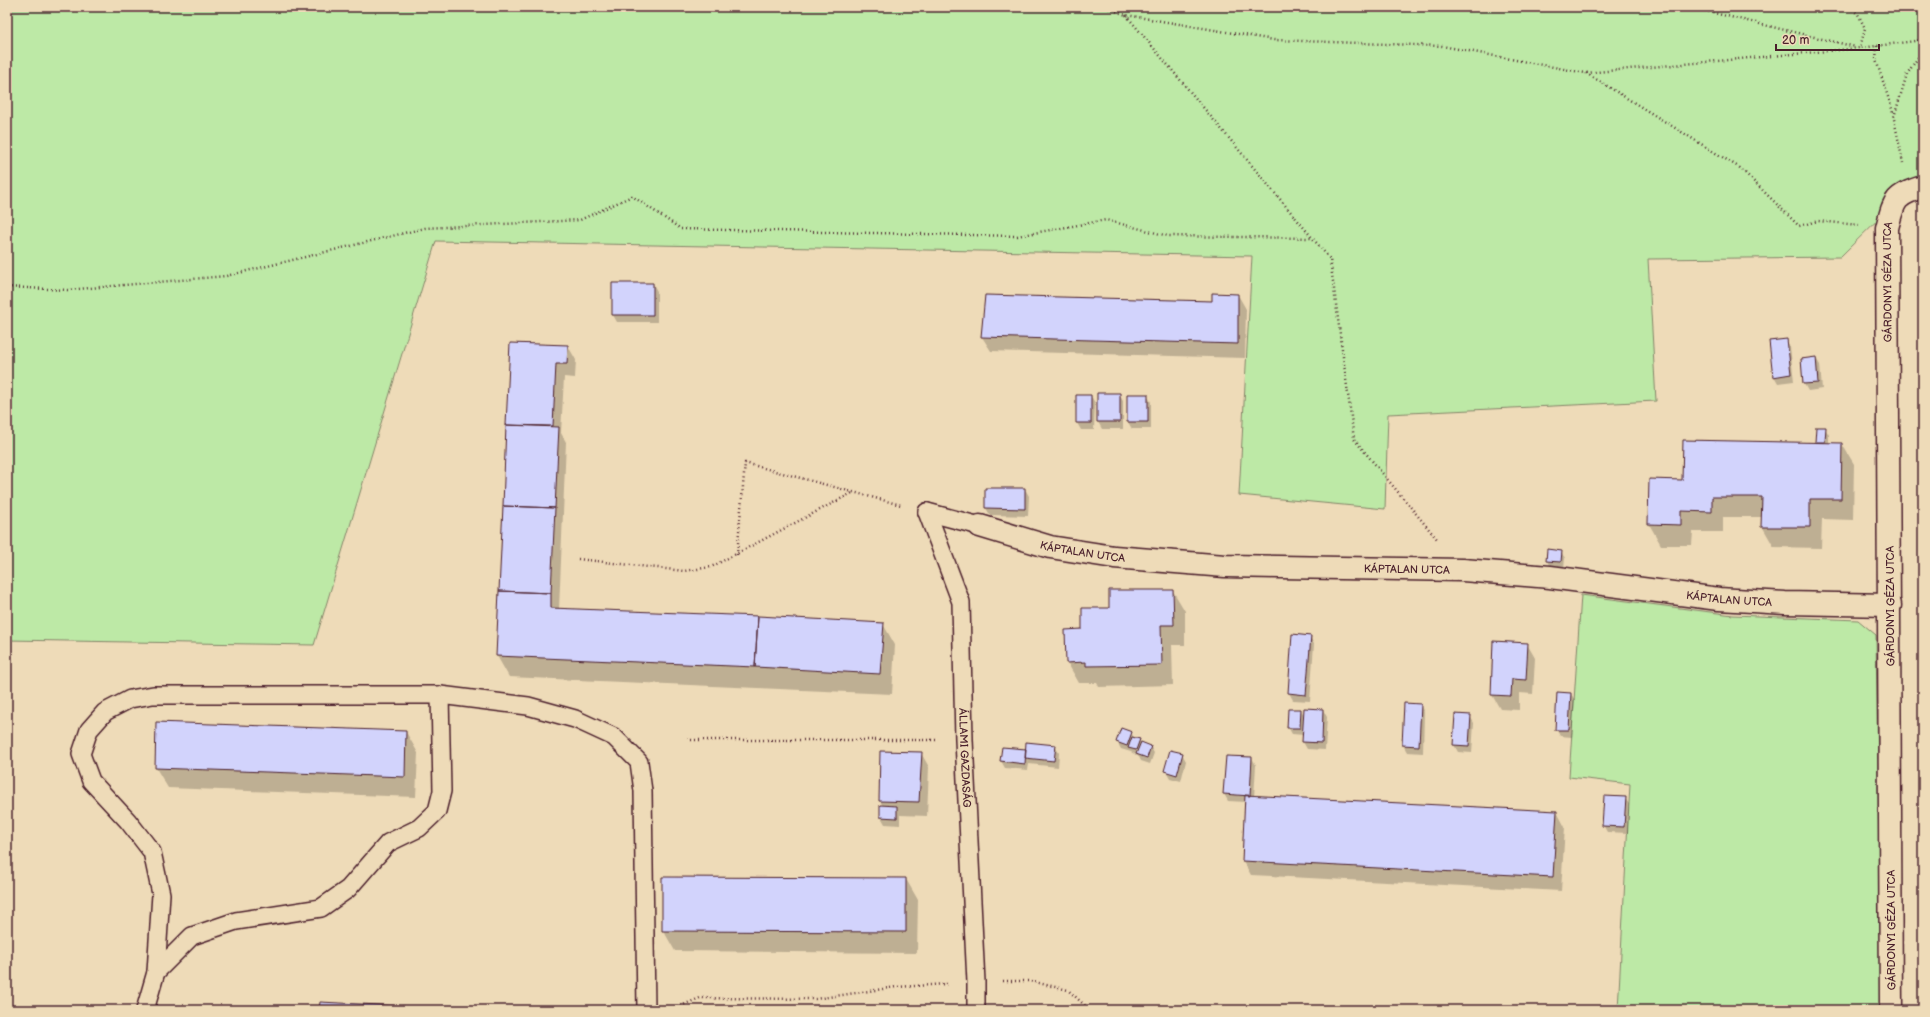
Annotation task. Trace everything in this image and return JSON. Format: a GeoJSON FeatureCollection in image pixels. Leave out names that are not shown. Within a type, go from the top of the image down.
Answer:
{"type":"FeatureCollection","features":[{"type":"Feature","properties":{"kind":"street","name":"GÁRDONYI GÉZA UTCA"},"geometry":{"type":"LineString","coordinates":[[1891,1010],[1887,228],[1894,202],[1906,192],[1918,188]]}},
{"type":"Feature","properties":{"kind":"street","name":"KÁPTALAN UTCA"},"geometry":{"type":"LineString","coordinates":[[980,526],[1050,547],[1114,557],[1225,566],[1463,570],[1550,577],[1719,599],[1785,603],[1890,605]]}},
{"type":"Feature","properties":{"kind":"lane","name":"KÁPTALAN UTCA"},"geometry":{"type":"LineString","coordinates":[[927,512],[980,526]]}},
{"type":"Feature","properties":{"kind":"lane","name":"ÁLLAMI GAZDASÁG"},"geometry":{"type":"LineString","coordinates":[[927,512],[961,602],[964,740],[976,982],[976,1010]]}},
{"type":"Feature","properties":{"kind":"lane"},"geometry":{"type":"LineString","coordinates":[[145,1010],[156,972],[162,894],[152,852],[128,821],[91,781],[81,754],[89,730],[105,712],[130,699],[153,695],[440,695],[528,706],[576,719],[614,737],[639,762],[643,791],[646,1010]]}},
{"type":"Feature","properties":{"kind":"lane"},"geometry":{"type":"LineString","coordinates":[[156,972],[192,936],[236,921],[322,908],[348,889],[388,843],[419,828],[436,811],[442,791],[440,695]]}},
{"type":"Feature","properties":{"kind":"path"},"geometry":{"type":"LineString","coordinates":[[1105,7],[1126,15],[1274,40],[1442,46],[1586,73],[1860,48],[1923,40]]}},
{"type":"Feature","properties":{"kind":"path"},"geometry":{"type":"LineString","coordinates":[[1689,7],[1860,48]]}},
{"type":"Feature","properties":{"kind":"path"},"geometry":{"type":"LineString","coordinates":[[1849,7],[1858,14],[1866,28],[1860,48]]}},
{"type":"Feature","properties":{"kind":"path"},"geometry":{"type":"LineString","coordinates":[[1126,15],[1330,259],[1354,439],[1463,570]]}},
{"type":"Feature","properties":{"kind":"path"},"geometry":{"type":"LineString","coordinates":[[1876,46],[1876,60],[1894,118],[1901,159],[1918,188]]}},
{"type":"Feature","properties":{"kind":"path"},"geometry":{"type":"LineString","coordinates":[[1894,118],[1907,74],[1923,50]]}},
{"type":"Feature","properties":{"kind":"path"},"geometry":{"type":"LineString","coordinates":[[1586,73],[1740,168],[1799,226],[1818,221],[1887,228]]}},
{"type":"Feature","properties":{"kind":"path"},"geometry":{"type":"LineString","coordinates":[[7,287],[67,290],[226,276],[426,228],[580,220],[632,196],[681,229],[1017,236],[1106,220],[1168,236],[1312,238]]}},
{"type":"Feature","properties":{"kind":"path"},"geometry":{"type":"LineString","coordinates":[[737,555],[745,463],[927,512]]}},
{"type":"Feature","properties":{"kind":"path"},"geometry":{"type":"LineString","coordinates":[[578,559],[684,571],[711,567],[737,555],[854,492]]}},
{"type":"Feature","properties":{"kind":"path"},"geometry":{"type":"LineString","coordinates":[[687,740],[964,740]]}},
{"type":"Feature","properties":{"kind":"path"},"geometry":{"type":"LineString","coordinates":[[672,1010],[700,998],[815,999],[896,987],[1030,980],[1068,990],[1090,1010]]}},
{"type":"Feature","properties":{"kind":"green space"},"geometry":{"type":"Polygon","coordinates":[[[7,7],[1923,7],[1923,182],[1916,182],[1840,257],[1648,259],[1656,401],[1388,414],[1385,509],[1239,495],[1252,256],[436,241],[314,645],[7,640],[7,7]]]}},
{"type":"Feature","properties":{"kind":"green space"},"geometry":{"type":"Polygon","coordinates":[[[1581,595],[1733,615],[1858,620],[1876,635],[1881,1010],[1618,1010],[1630,784],[1569,777],[1581,595]]]}},
{"type":"Feature","properties":{"kind":"building"},"geometry":{"type":"Polygon","coordinates":[[[612,283],[653,283],[653,315],[612,315],[612,283]]]}},
{"type":"Feature","properties":{"kind":"building"},"geometry":{"type":"Polygon","coordinates":[[[1212,293],[1238,294],[1238,344],[981,337],[985,295],[1212,301],[1212,293]]]}},
{"type":"Feature","properties":{"kind":"building"},"geometry":{"type":"Polygon","coordinates":[[[1787,339],[1791,374],[1773,377],[1769,341],[1787,339]]]}},
{"type":"Feature","properties":{"kind":"building"},"geometry":{"type":"Polygon","coordinates":[[[510,343],[568,345],[567,364],[556,364],[553,426],[506,425],[510,343]]]}},
{"type":"Feature","properties":{"kind":"building"},"geometry":{"type":"Polygon","coordinates":[[[1816,357],[1818,383],[1803,384],[1801,359],[1816,357]]]}},
{"type":"Feature","properties":{"kind":"building"},"geometry":{"type":"Polygon","coordinates":[[[1097,393],[1120,393],[1120,422],[1097,422],[1097,393]]]}},
{"type":"Feature","properties":{"kind":"building"},"geometry":{"type":"Polygon","coordinates":[[[1127,394],[1148,394],[1148,422],[1127,422],[1127,394]]]}},
{"type":"Feature","properties":{"kind":"building"},"geometry":{"type":"Polygon","coordinates":[[[1076,395],[1091,395],[1091,423],[1076,423],[1076,395]]]}},
{"type":"Feature","properties":{"kind":"building"},"geometry":{"type":"Polygon","coordinates":[[[506,425],[559,427],[555,508],[503,506],[506,425]]]}},
{"type":"Feature","properties":{"kind":"building"},"geometry":{"type":"Polygon","coordinates":[[[1816,427],[1826,427],[1825,442],[1815,442],[1816,427]]]}},
{"type":"Feature","properties":{"kind":"building"},"geometry":{"type":"Polygon","coordinates":[[[1683,440],[1842,443],[1841,499],[1810,499],[1810,527],[1761,527],[1762,497],[1712,497],[1712,512],[1681,511],[1681,525],[1648,524],[1649,479],[1682,480],[1683,440]]]}},
{"type":"Feature","properties":{"kind":"building"},"geometry":{"type":"Polygon","coordinates":[[[985,488],[1025,488],[1025,509],[985,508],[985,488]]]}},
{"type":"Feature","properties":{"kind":"building"},"geometry":{"type":"Polygon","coordinates":[[[503,506],[555,508],[551,593],[499,591],[503,506]]]}},
{"type":"Feature","properties":{"kind":"building"},"geometry":{"type":"Polygon","coordinates":[[[1547,549],[1562,551],[1561,562],[1546,561],[1547,549]]]}},
{"type":"Feature","properties":{"kind":"building"},"geometry":{"type":"Polygon","coordinates":[[[1109,590],[1173,590],[1174,625],[1161,625],[1162,665],[1086,666],[1086,662],[1066,663],[1065,630],[1082,629],[1082,608],[1109,608],[1109,590]]]}},
{"type":"Feature","properties":{"kind":"building"},"geometry":{"type":"Polygon","coordinates":[[[499,591],[551,593],[551,608],[758,616],[755,667],[496,656],[499,591]]]}},
{"type":"Feature","properties":{"kind":"building"},"geometry":{"type":"Polygon","coordinates":[[[758,616],[884,623],[880,674],[755,667],[758,616]]]}},
{"type":"Feature","properties":{"kind":"building"},"geometry":{"type":"Polygon","coordinates":[[[1292,634],[1311,636],[1306,695],[1288,693],[1292,634]]]}},
{"type":"Feature","properties":{"kind":"building"},"geometry":{"type":"Polygon","coordinates":[[[1493,641],[1528,643],[1526,680],[1512,679],[1511,696],[1491,695],[1493,641]]]}},
{"type":"Feature","properties":{"kind":"building"},"geometry":{"type":"Polygon","coordinates":[[[1557,692],[1571,693],[1569,730],[1555,730],[1557,692]]]}},
{"type":"Feature","properties":{"kind":"building"},"geometry":{"type":"Polygon","coordinates":[[[1404,703],[1421,704],[1419,746],[1402,745],[1404,703]]]}},
{"type":"Feature","properties":{"kind":"building"},"geometry":{"type":"Polygon","coordinates":[[[1304,708],[1323,709],[1322,743],[1302,742],[1304,708]]]}},
{"type":"Feature","properties":{"kind":"building"},"geometry":{"type":"Polygon","coordinates":[[[1288,709],[1301,709],[1300,728],[1287,728],[1288,709]]]}},
{"type":"Feature","properties":{"kind":"building"},"geometry":{"type":"Polygon","coordinates":[[[1455,714],[1471,715],[1469,746],[1453,745],[1455,714]]]}},
{"type":"Feature","properties":{"kind":"building"},"geometry":{"type":"Polygon","coordinates":[[[156,722],[406,731],[405,777],[155,768],[156,722]]]}},
{"type":"Feature","properties":{"kind":"building"},"geometry":{"type":"Polygon","coordinates":[[[1121,728],[1132,732],[1127,746],[1116,742],[1121,728]]]}},
{"type":"Feature","properties":{"kind":"building"},"geometry":{"type":"Polygon","coordinates":[[[1132,737],[1140,739],[1136,750],[1128,748],[1132,737]]]}},
{"type":"Feature","properties":{"kind":"building"},"geometry":{"type":"Polygon","coordinates":[[[1026,742],[1056,745],[1054,761],[1025,758],[1026,742]]]}},
{"type":"Feature","properties":{"kind":"building"},"geometry":{"type":"Polygon","coordinates":[[[1141,742],[1151,746],[1147,758],[1136,754],[1141,742]]]}},
{"type":"Feature","properties":{"kind":"building"},"geometry":{"type":"Polygon","coordinates":[[[1002,747],[1026,749],[1025,764],[1000,761],[1002,747]]]}},
{"type":"Feature","properties":{"kind":"building"},"geometry":{"type":"Polygon","coordinates":[[[1170,750],[1183,753],[1177,775],[1164,771],[1170,750]]]}},
{"type":"Feature","properties":{"kind":"building"},"geometry":{"type":"Polygon","coordinates":[[[880,751],[922,752],[919,802],[879,801],[880,751]]]}},
{"type":"Feature","properties":{"kind":"building"},"geometry":{"type":"Polygon","coordinates":[[[1226,756],[1252,757],[1250,796],[1223,794],[1226,756]]]}},
{"type":"Feature","properties":{"kind":"building"},"geometry":{"type":"Polygon","coordinates":[[[1245,795],[1557,811],[1553,877],[1242,861],[1245,795]]]}},
{"type":"Feature","properties":{"kind":"building"},"geometry":{"type":"Polygon","coordinates":[[[1604,796],[1626,797],[1624,827],[1602,826],[1604,796]]]}},
{"type":"Feature","properties":{"kind":"building"},"geometry":{"type":"Polygon","coordinates":[[[880,805],[897,806],[897,818],[880,817],[880,805]]]}},
{"type":"Feature","properties":{"kind":"building"},"geometry":{"type":"Polygon","coordinates":[[[662,877],[906,878],[906,932],[662,931],[662,877]]]}},
{"type":"Feature","properties":{"kind":"building"},"geometry":{"type":"Polygon","coordinates":[[[320,1002],[477,1010],[319,1010],[320,1002]]]}}]}
